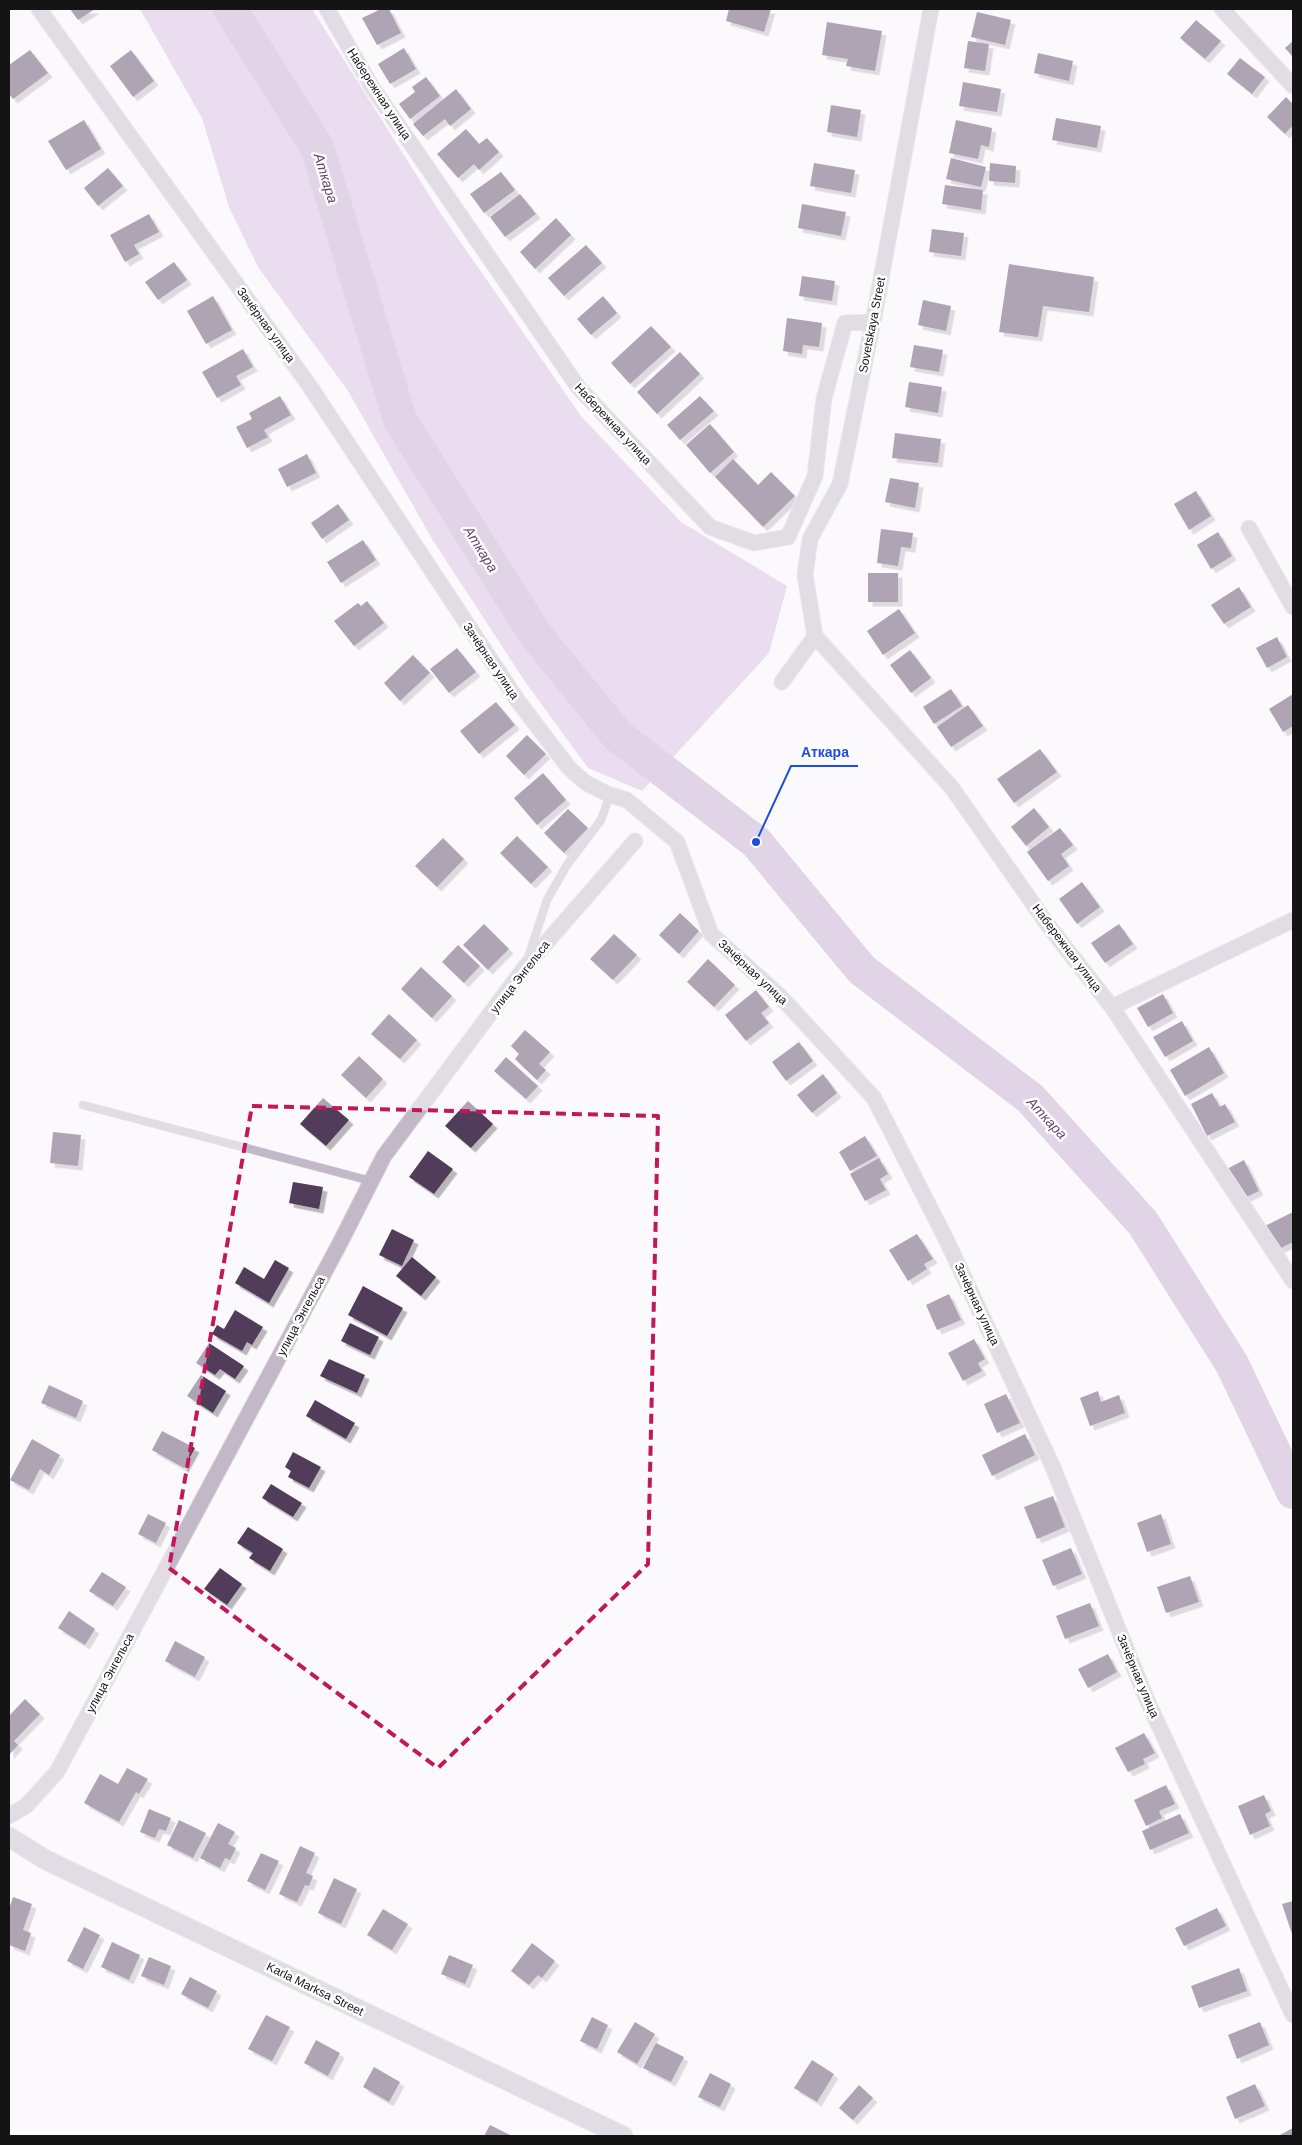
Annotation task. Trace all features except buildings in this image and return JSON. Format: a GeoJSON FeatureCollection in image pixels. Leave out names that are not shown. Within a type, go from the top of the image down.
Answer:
{"type":"FeatureCollection","features":[{"type":"Feature","properties":{"kind":"street","name":"Зачёрная улица"},"geometry":{"type":"LineString","coordinates":[[40,9],[311,388],[518,701],[569,768],[586,783],[610,795],[626,800],[677,842],[711,934],[779,995],[874,1098],[946,1239],[1048,1456],[1147,1700],[1293,2015]]}},
{"type":"Feature","properties":{"kind":"street","name":"Набережная улица"},"geometry":{"type":"LineString","coordinates":[[327,9],[372,87],[578,387],[710,527],[754,543],[788,537],[815,476],[824,398],[845,323],[873,322]]}},
{"type":"Feature","properties":{"kind":"street","name":"Sovetskaya Street"},"geometry":{"type":"LineString","coordinates":[[814,636],[805,576],[810,540],[840,484],[873,322],[931,9]]}},
{"type":"Feature","properties":{"kind":"street"},"geometry":{"type":"LineString","coordinates":[[1222,9],[1293,86]]}},
{"type":"Feature","properties":{"kind":"street"},"geometry":{"type":"LineString","coordinates":[[1249,528],[1293,608]]}},
{"type":"Feature","properties":{"kind":"street","name":"Набережная улица"},"geometry":{"type":"LineString","coordinates":[[814,636],[952,788],[1050,928],[1112,1007],[1293,1281]]}},
{"type":"Feature","properties":{"kind":"street"},"geometry":{"type":"LineString","coordinates":[[782,682],[814,636]]}},
{"type":"Feature","properties":{"kind":"street","name":"улица Энгельса"},"geometry":{"type":"LineString","coordinates":[[9,1816],[26,1806],[57,1772],[384,1156],[525,968],[635,841]]}},
{"type":"Feature","properties":{"kind":"street"},"geometry":{"type":"LineString","coordinates":[[1112,1007],[1293,920]]}},
{"type":"Feature","properties":{"kind":"street","name":"Karla Marksa Street"},"geometry":{"type":"LineString","coordinates":[[9,1837],[46,1860],[623,2136]]}},
{"type":"Feature","properties":{"kind":"lane"},"geometry":{"type":"LineString","coordinates":[[525,968],[547,900],[567,865],[601,820],[610,795]]}},
{"type":"Feature","properties":{"kind":"lane"},"geometry":{"type":"LineString","coordinates":[[83,1105],[371,1181]]}},
{"type":"Feature","properties":{"kind":"highlighted area"},"geometry":{"type":"Polygon","coordinates":[[[252,1106],[658,1116],[648,1564],[438,1768],[169,1568],[252,1106]]]}},
{"type":"Feature","properties":{"kind":"shaded area"},"geometry":{"type":"Polygon","coordinates":[[[140,9],[312,9],[441,214],[581,416],[681,522],[787,586],[769,653],[642,791],[588,768],[526,683],[432,539],[348,391],[258,267],[229,207],[202,118],[140,9]]]}},
{"type":"Feature","properties":{"kind":"waterway","name":"Аткара"},"geometry":{"type":"LineString","coordinates":[[230,9],[317,147],[400,420],[535,634],[617,735],[756,842],[862,970],[1030,1098],[1143,1223],[1232,1364],[1293,1492]]}},
{"type":"Feature","properties":{"kind":"place","name":"Аткара"},"geometry":{"type":"Point","coordinates":[756,842]}}]}
